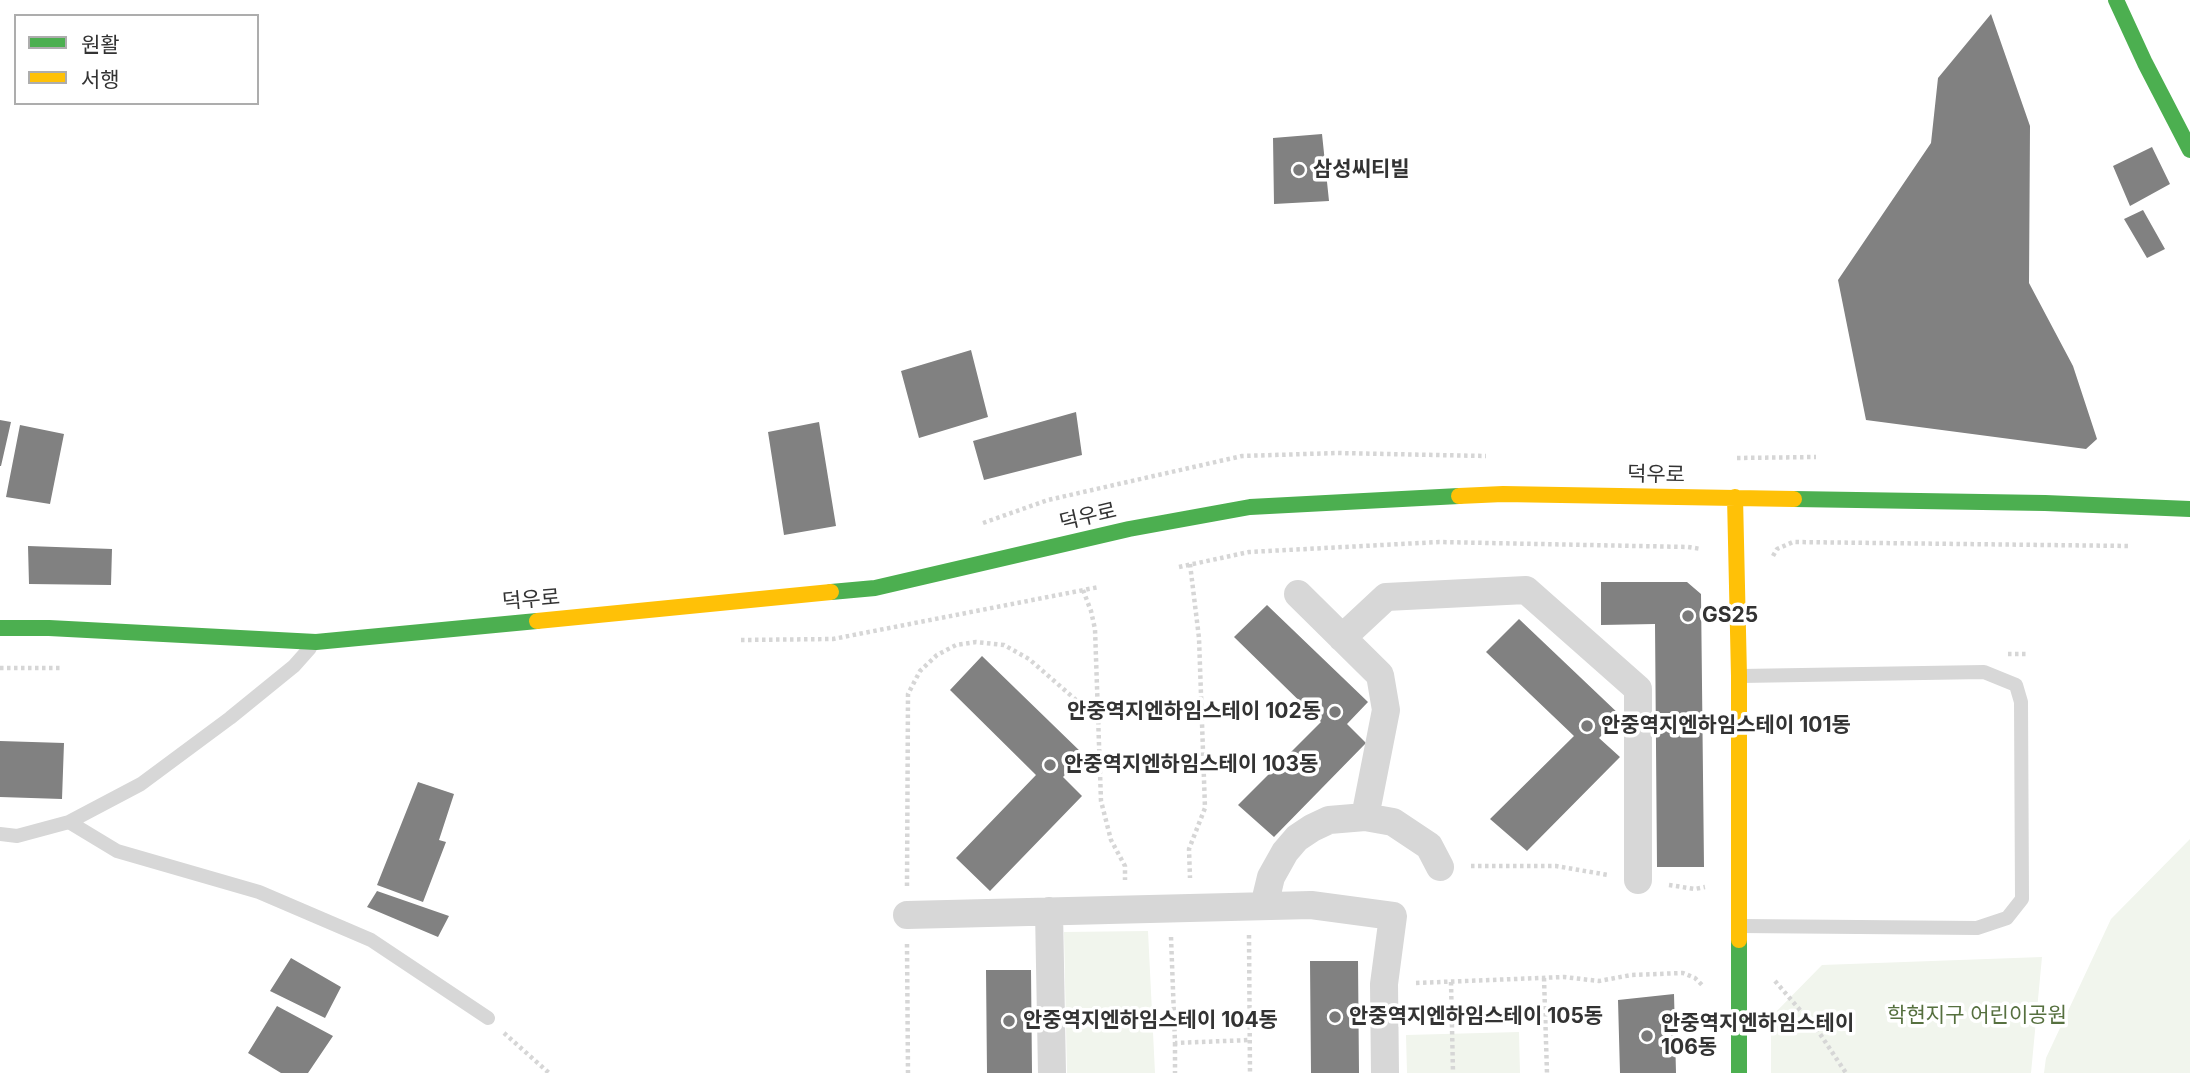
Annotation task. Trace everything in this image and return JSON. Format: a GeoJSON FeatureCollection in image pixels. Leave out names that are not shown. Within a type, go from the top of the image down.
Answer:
{"type":"FeatureCollection","features":[{"type":"Feature","properties":{"kind":"street"},"geometry":{"type":"LineString","coordinates":[[2116,0],[2190,150]]}},
{"type":"Feature","properties":{"kind":"street","name":"덕우로"},"geometry":{"type":"LineString","coordinates":[[0,628],[49,628],[316,642],[875,588],[1129,529],[1250,507],[1503,494],[1735,496],[2190,509]]}},
{"type":"Feature","properties":{"kind":"street"},"geometry":{"type":"LineString","coordinates":[[1735,496],[1739,676],[1739,1073]]}},
{"type":"Feature","properties":{"kind":"street"},"geometry":{"type":"LineString","coordinates":[[1342,638],[1387,597],[1526,590],[1638,689],[1637,880]]}},
{"type":"Feature","properties":{"kind":"street"},"geometry":{"type":"LineString","coordinates":[[1298,594],[1380,675],[1386,710],[1365,817]]}},
{"type":"Feature","properties":{"kind":"street"},"geometry":{"type":"LineString","coordinates":[[1256,906],[1284,852],[1297,838],[1329,820],[1365,817],[1393,822],[1429,846],[1440,867]]}},
{"type":"Feature","properties":{"kind":"street"},"geometry":{"type":"LineString","coordinates":[[907,915],[1311,905],[1393,916],[1384,984],[1385,1073]]}},
{"type":"Feature","properties":{"kind":"street"},"geometry":{"type":"LineString","coordinates":[[1049,911],[1052,1073]]}},
{"type":"Feature","properties":{"kind":"lane"},"geometry":{"type":"LineString","coordinates":[[0,834],[17,836],[69,822],[141,783],[294,666],[316,642]]}},
{"type":"Feature","properties":{"kind":"lane"},"geometry":{"type":"LineString","coordinates":[[1738,926],[1977,929],[2007,918],[2022,899],[2021,702],[2015,685],[1984,672],[1739,676]]}},
{"type":"Feature","properties":{"kind":"lane"},"geometry":{"type":"LineString","coordinates":[[69,822],[117,851],[259,892],[370,940],[488,1018]]}},
{"type":"Feature","properties":{"kind":"path"},"geometry":{"type":"LineString","coordinates":[[1179,567],[1249,552],[1439,542],[1688,547],[1700,548],[1705,554]]}},
{"type":"Feature","properties":{"kind":"path"},"geometry":{"type":"LineString","coordinates":[[1772,558],[1777,549],[1793,542],[2140,546]]}},
{"type":"Feature","properties":{"kind":"path"},"geometry":{"type":"LineString","coordinates":[[1175,1073],[1181,908],[1189,849],[1205,808],[1199,638],[1190,564]]}},
{"type":"Feature","properties":{"kind":"path"},"geometry":{"type":"LineString","coordinates":[[1083,590],[1095,629],[1101,801],[1111,840],[1125,866],[1125,909]]}},
{"type":"Feature","properties":{"kind":"path"},"geometry":{"type":"LineString","coordinates":[[908,1073],[908,694],[920,671],[937,655],[956,645],[976,642],[1004,645],[1029,659],[1100,720]]}},
{"type":"Feature","properties":{"kind":"path"},"geometry":{"type":"LineString","coordinates":[[2002,654],[2029,654]]}},
{"type":"Feature","properties":{"kind":"path"},"geometry":{"type":"LineString","coordinates":[[1440,867],[1556,866],[1695,889],[1709,884]]}},
{"type":"Feature","properties":{"kind":"path"},"geometry":{"type":"LineString","coordinates":[[1250,1073],[1256,906]]}},
{"type":"Feature","properties":{"kind":"path"},"geometry":{"type":"LineString","coordinates":[[1384,984],[1564,977],[1599,981],[1631,975],[1683,973],[1695,978],[1706,990]]}},
{"type":"Feature","properties":{"kind":"path"},"geometry":{"type":"LineString","coordinates":[[1768,973],[1818,1031],[1846,1073]]}},
{"type":"Feature","properties":{"kind":"path"},"geometry":{"type":"LineString","coordinates":[[1544,978],[1546,1073]]}},
{"type":"Feature","properties":{"kind":"path"},"geometry":{"type":"LineString","coordinates":[[1451,982],[1453,1073]]}},
{"type":"Feature","properties":{"kind":"path"},"geometry":{"type":"LineString","coordinates":[[488,1018],[550,1073]]}},
{"type":"Feature","properties":{"kind":"path"},"geometry":{"type":"LineString","coordinates":[[1175,1043],[1250,1040]]}},
{"type":"Feature","properties":{"kind":"green space"},"geometry":{"type":"Polygon","coordinates":[[[2190,839],[2190,1073],[2044,1073],[2046,1058],[2111,919],[2190,839]]]}},
{"type":"Feature","properties":{"kind":"green space"},"geometry":{"type":"Polygon","coordinates":[[[1148,931],[1155,1073],[1067,1073],[1064,932],[1148,931]]]}},
{"type":"Feature","properties":{"kind":"green space","name":"학현지구 어린이공원"},"geometry":{"type":"Polygon","coordinates":[[[2042,957],[2031,1073],[1771,1073],[1771,1017],[1822,965],[2042,957]]]}},
{"type":"Feature","properties":{"kind":"green space"},"geometry":{"type":"Polygon","coordinates":[[[1519,1032],[1520,1073],[1407,1073],[1406,1035],[1519,1032]]]}},
{"type":"Feature","properties":{"kind":"building"},"geometry":{"type":"Polygon","coordinates":[[[1991,14],[2030,126],[2029,283],[2073,366],[2097,439],[2086,449],[1866,420],[1838,280],[1931,143],[1938,78],[1991,14]]]}},
{"type":"Feature","properties":{"kind":"building","name":"삼성씨티빌"},"geometry":{"type":"Polygon","coordinates":[[[1322,134],[1329,201],[1274,204],[1273,138],[1322,134]]]}},
{"type":"Feature","properties":{"kind":"building"},"geometry":{"type":"Polygon","coordinates":[[[2152,147],[2170,184],[2130,206],[2113,166],[2152,147]]]}},
{"type":"Feature","properties":{"kind":"building"},"geometry":{"type":"Polygon","coordinates":[[[2143,210],[2165,249],[2147,258],[2124,219],[2143,210]]]}},
{"type":"Feature","properties":{"kind":"building"},"geometry":{"type":"Polygon","coordinates":[[[971,350],[988,417],[919,438],[901,371],[971,350]]]}},
{"type":"Feature","properties":{"kind":"building"},"geometry":{"type":"Polygon","coordinates":[[[1076,412],[1082,455],[984,480],[973,441],[1076,412]]]}},
{"type":"Feature","properties":{"kind":"building"},"geometry":{"type":"Polygon","coordinates":[[[0,420],[11,422],[1,466],[0,466],[0,420]]]}},
{"type":"Feature","properties":{"kind":"building"},"geometry":{"type":"Polygon","coordinates":[[[819,422],[836,526],[784,535],[768,432],[819,422]]]}},
{"type":"Feature","properties":{"kind":"building"},"geometry":{"type":"Polygon","coordinates":[[[20,425],[64,434],[50,504],[6,497],[20,425]]]}},
{"type":"Feature","properties":{"kind":"building"},"geometry":{"type":"Polygon","coordinates":[[[28,546],[112,549],[111,585],[29,584],[28,546]]]}},
{"type":"Feature","properties":{"kind":"building"},"geometry":{"type":"Polygon","coordinates":[[[1601,582],[1687,582],[1701,594],[1704,867],[1657,867],[1655,624],[1601,625],[1601,582]]]}},
{"type":"Feature","properties":{"kind":"building","name":"안중역지엔하임스테이 102동"},"geometry":{"type":"Polygon","coordinates":[[[1267,605],[1368,702],[1347,724],[1366,743],[1274,837],[1238,805],[1321,722],[1234,637],[1267,605]]]}},
{"type":"Feature","properties":{"kind":"building","name":"안중역지엔하임스테이 101동"},"geometry":{"type":"Polygon","coordinates":[[[1519,619],[1621,716],[1599,738],[1620,757],[1527,851],[1490,819],[1574,736],[1486,652],[1519,619]]]}},
{"type":"Feature","properties":{"kind":"building","name":"안중역지엔하임스테이 103동"},"geometry":{"type":"Polygon","coordinates":[[[982,656],[1084,755],[1063,777],[1082,796],[990,891],[956,858],[1036,775],[950,690],[982,656]]]}},
{"type":"Feature","properties":{"kind":"building"},"geometry":{"type":"Polygon","coordinates":[[[0,741],[64,743],[62,799],[0,797],[0,741]]]}},
{"type":"Feature","properties":{"kind":"building"},"geometry":{"type":"Polygon","coordinates":[[[418,782],[454,794],[439,840],[446,842],[423,902],[377,885],[418,782]]]}},
{"type":"Feature","properties":{"kind":"building"},"geometry":{"type":"Polygon","coordinates":[[[377,891],[449,916],[438,937],[367,907],[377,891]]]}},
{"type":"Feature","properties":{"kind":"building"},"geometry":{"type":"Polygon","coordinates":[[[291,958],[341,987],[325,1018],[270,991],[291,958]]]}},
{"type":"Feature","properties":{"kind":"building","name":"안중역지엔하임스테이 105동"},"geometry":{"type":"Polygon","coordinates":[[[1310,961],[1358,961],[1359,1073],[1311,1073],[1310,961]]]}},
{"type":"Feature","properties":{"kind":"building","name":"안중역지엔하임스테이 104동"},"geometry":{"type":"Polygon","coordinates":[[[986,970],[1031,970],[1032,1073],[987,1073],[986,970]]]}},
{"type":"Feature","properties":{"kind":"building","name":"안중역지엔하임스테이 106동"},"geometry":{"type":"Polygon","coordinates":[[[1674,994],[1676,1073],[1620,1073],[1618,1000],[1674,994]]]}},
{"type":"Feature","properties":{"kind":"building"},"geometry":{"type":"Polygon","coordinates":[[[277,1006],[333,1036],[308,1073],[281,1073],[248,1053],[277,1006]]]}},
{"type":"Feature","properties":{"kind":"traffic: fast"},"geometry":{"type":"LineString","coordinates":[[2116,0],[2190,150]]}},
{"type":"Feature","properties":{"kind":"traffic: fast"},"geometry":{"type":"LineString","coordinates":[[831,592],[875,588],[1129,529],[1250,507],[1459,496]]}},
{"type":"Feature","properties":{"kind":"traffic: fast"},"geometry":{"type":"LineString","coordinates":[[1794,499],[2045,503],[2190,509]]}},
{"type":"Feature","properties":{"kind":"traffic: fast"},"geometry":{"type":"LineString","coordinates":[[0,628],[49,628],[316,642],[537,621]]}},
{"type":"Feature","properties":{"kind":"traffic: fast"},"geometry":{"type":"LineString","coordinates":[[1739,940],[1739,1073]]}},
{"type":"Feature","properties":{"kind":"traffic: slow"},"geometry":{"type":"LineString","coordinates":[[1459,496],[1503,494],[1794,499]]}},
{"type":"Feature","properties":{"kind":"traffic: slow"},"geometry":{"type":"LineString","coordinates":[[1735,497],[1739,676],[1739,940]]}},
{"type":"Feature","properties":{"kind":"traffic: slow"},"geometry":{"type":"LineString","coordinates":[[537,621],[831,592]]}},
{"type":"Feature","properties":{"kind":"place","name":"삼성씨티빌"},"geometry":{"type":"Point","coordinates":[1299,170]}},
{"type":"Feature","properties":{"kind":"place","name":"GS25"},"geometry":{"type":"Point","coordinates":[1688,616]}},
{"type":"Feature","properties":{"kind":"place","name":"안중역지엔하임스테이 102동"},"geometry":{"type":"Point","coordinates":[1335,712]}},
{"type":"Feature","properties":{"kind":"place","name":"안중역지엔하임스테이 101동"},"geometry":{"type":"Point","coordinates":[1587,726]}},
{"type":"Feature","properties":{"kind":"place","name":"안중역지엔하임스테이 103동"},"geometry":{"type":"Point","coordinates":[1050,765]}},
{"type":"Feature","properties":{"kind":"place","name":"안중역지엔하임스테이 105동"},"geometry":{"type":"Point","coordinates":[1335,1017]}},
{"type":"Feature","properties":{"kind":"place","name":"안중역지엔하임스테이 104동"},"geometry":{"type":"Point","coordinates":[1009,1021]}},
{"type":"Feature","properties":{"kind":"place","name":"안중역지엔하임스테이 106동"},"geometry":{"type":"Point","coordinates":[1647,1036]}}]}
